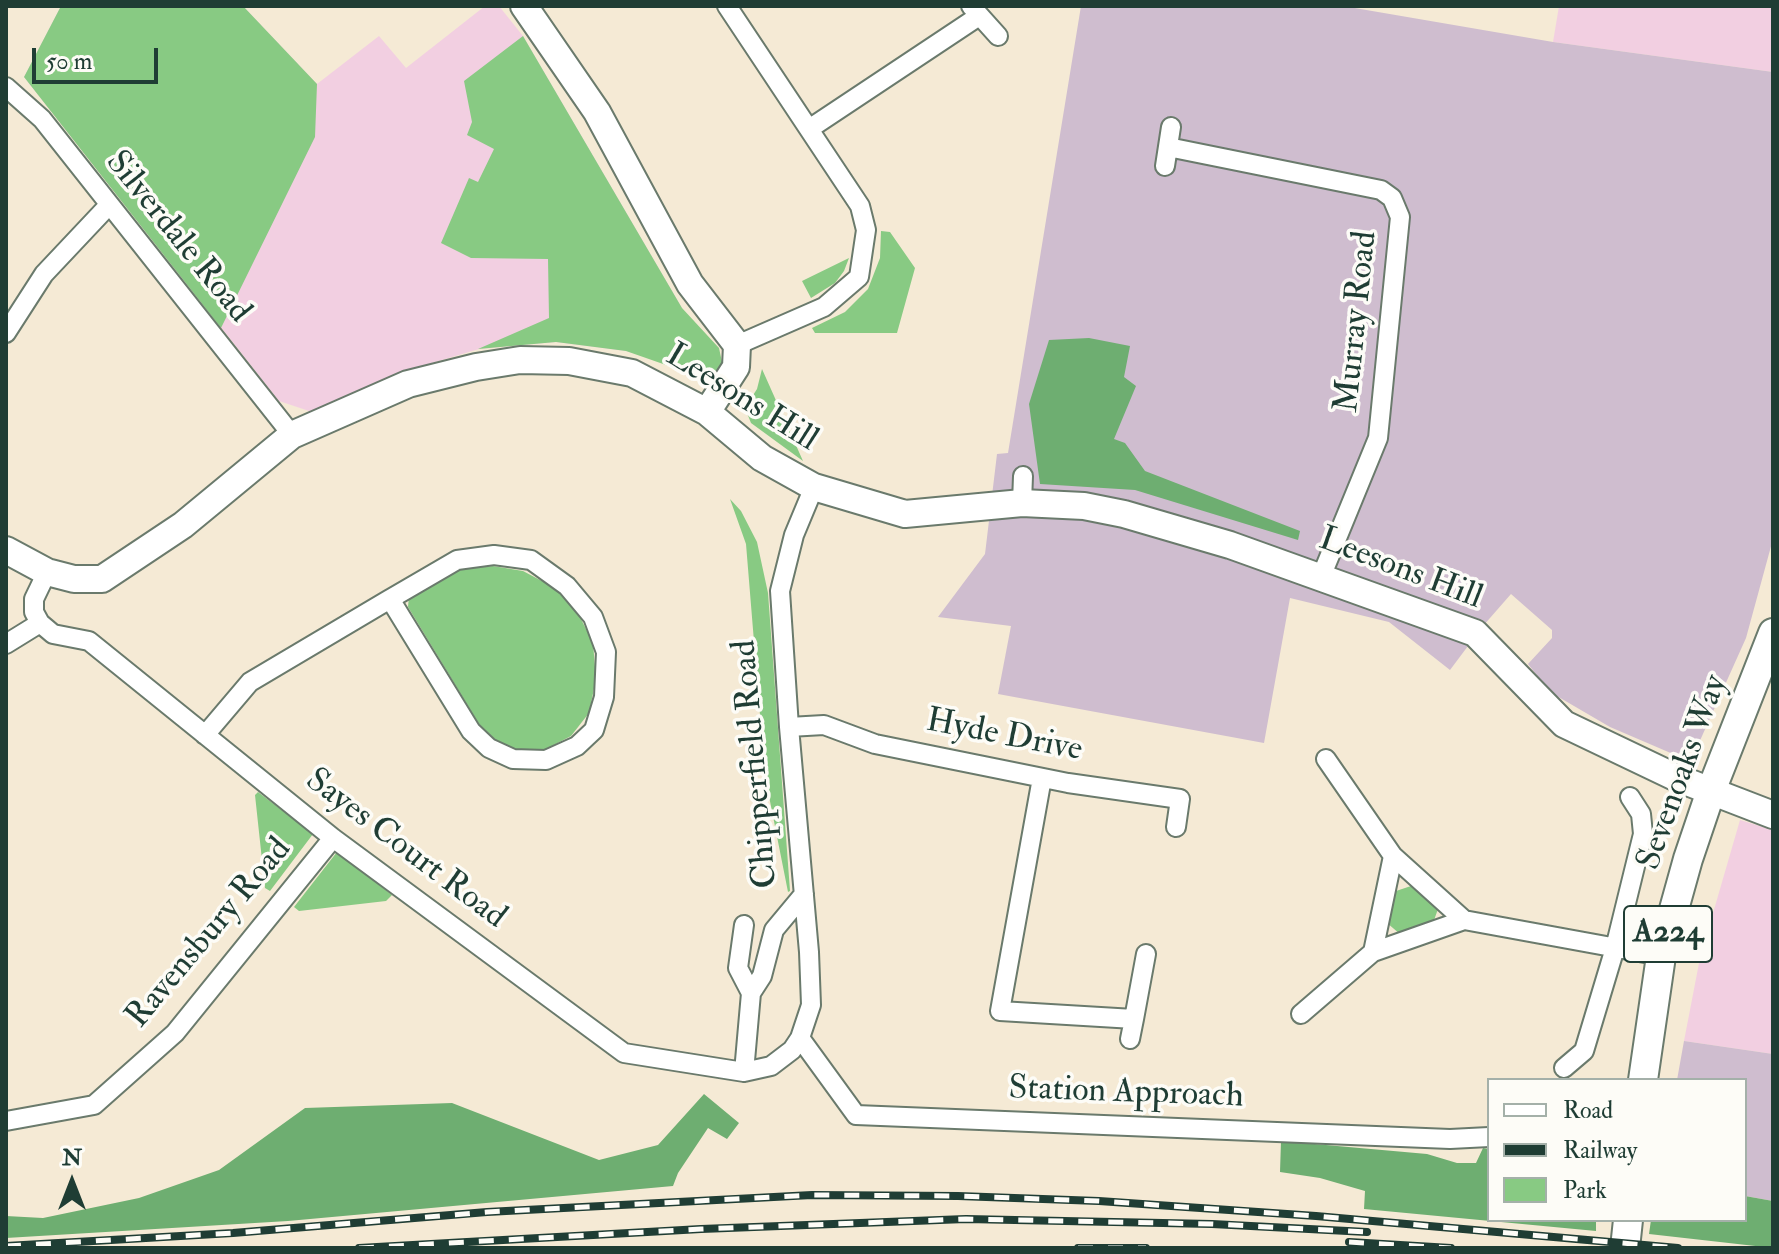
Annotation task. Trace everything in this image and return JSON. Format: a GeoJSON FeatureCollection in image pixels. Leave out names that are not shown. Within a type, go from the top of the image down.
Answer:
{"type":"FeatureCollection","features":[{"type":"Feature","properties":{"kind":"main road","name":"Sevenoaks Way"},"geometry":{"type":"LineString","coordinates":[[1643,1078],[1661,956],[1688,859],[1711,791],[1773,633]]}},
{"type":"Feature","properties":{"kind":"street"},"geometry":{"type":"LineString","coordinates":[[524,6],[597,112],[690,284],[737,345],[736,367],[707,412]]}},
{"type":"Feature","properties":{"kind":"street"},"geometry":{"type":"LineString","coordinates":[[727,6],[860,206],[866,230],[859,277],[824,307],[737,345]]}},
{"type":"Feature","properties":{"kind":"street"},"geometry":{"type":"LineString","coordinates":[[809,129],[975,11],[998,36]]}},
{"type":"Feature","properties":{"kind":"street","name":"Silverdale Road"},"geometry":{"type":"LineString","coordinates":[[6,87],[42,119],[292,435]]}},
{"type":"Feature","properties":{"kind":"street"},"geometry":{"type":"LineString","coordinates":[[1165,166],[1171,127]]}},
{"type":"Feature","properties":{"kind":"street","name":"Murray Road"},"geometry":{"type":"LineString","coordinates":[[1168,147],[1381,190],[1392,198],[1400,217],[1378,438],[1321,577]]}},
{"type":"Feature","properties":{"kind":"street"},"geometry":{"type":"LineString","coordinates":[[6,333],[44,274],[109,205]]}},
{"type":"Feature","properties":{"kind":"street","name":"Leesons Hill"},"geometry":{"type":"LineString","coordinates":[[6,550],[47,572],[74,579],[102,579],[183,525],[292,435],[408,384],[520,360],[569,361],[632,373],[707,412],[762,458],[814,487],[905,514],[1022,503],[1084,506],[1124,514],[1186,531],[1475,633],[1564,724],[1677,778],[1773,815]]}},
{"type":"Feature","properties":{"kind":"street"},"geometry":{"type":"LineString","coordinates":[[1022,503],[1023,476]]}},
{"type":"Feature","properties":{"kind":"street","name":"Chipperfield Road"},"geometry":{"type":"LineString","coordinates":[[800,1038],[811,1005],[780,591],[794,535],[814,487]]}},
{"type":"Feature","properties":{"kind":"street"},"geometry":{"type":"LineString","coordinates":[[205,735],[250,682],[390,599],[457,560],[494,555],[531,560],[567,586],[593,617],[606,652],[604,697],[594,730],[577,746],[546,760],[513,759],[489,748],[471,731],[390,599]]}},
{"type":"Feature","properties":{"kind":"street"},"geometry":{"type":"LineString","coordinates":[[6,644],[40,623],[34,612],[34,599],[47,572]]}},
{"type":"Feature","properties":{"kind":"street","name":"Sayes Court Road"},"geometry":{"type":"LineString","coordinates":[[40,623],[53,634],[89,641],[333,838],[624,1053],[744,1072],[771,1066],[782,1060],[800,1038]]}},
{"type":"Feature","properties":{"kind":"street","name":"Hyde Drive"},"geometry":{"type":"LineString","coordinates":[[789,727],[824,725],[875,744],[1042,778],[1180,799],[1176,827]]}},
{"type":"Feature","properties":{"kind":"street"},"geometry":{"type":"LineString","coordinates":[[1326,759],[1393,856],[1464,920]]}},
{"type":"Feature","properties":{"kind":"street"},"geometry":{"type":"LineString","coordinates":[[1042,778],[1000,1011],[1134,1019]]}},
{"type":"Feature","properties":{"kind":"street"},"geometry":{"type":"LineString","coordinates":[[1564,1068],[1584,1051],[1615,948],[1643,834],[1641,814],[1630,797]]}},
{"type":"Feature","properties":{"kind":"street","name":"Ravensbury Road"},"geometry":{"type":"LineString","coordinates":[[6,1121],[94,1105],[175,1033],[333,838]]}},
{"type":"Feature","properties":{"kind":"street"},"geometry":{"type":"LineString","coordinates":[[1373,952],[1393,856]]}},
{"type":"Feature","properties":{"kind":"street"},"geometry":{"type":"LineString","coordinates":[[744,1072],[751,993],[762,976],[774,930],[804,894]]}},
{"type":"Feature","properties":{"kind":"street"},"geometry":{"type":"LineString","coordinates":[[1301,1014],[1373,952],[1464,920],[1661,956]]}},
{"type":"Feature","properties":{"kind":"street"},"geometry":{"type":"LineString","coordinates":[[744,925],[738,968],[751,993]]}},
{"type":"Feature","properties":{"kind":"street"},"geometry":{"type":"LineString","coordinates":[[1130,1039],[1146,954]]}},
{"type":"Feature","properties":{"kind":"street","name":"Station Approach"},"geometry":{"type":"LineString","coordinates":[[800,1038],[856,1115],[1450,1139],[1487,1137]]}},
{"type":"Feature","properties":{"kind":"shaded area"},"geometry":{"type":"Polygon","coordinates":[[[61,6],[243,6],[317,84],[379,36],[406,68],[485,6],[499,6],[523,36],[682,308],[660,361],[626,351],[556,342],[479,349],[405,371],[321,415],[279,401],[24,77],[61,6]]]}},
{"type":"Feature","properties":{"kind":"shaded area"},"geometry":{"type":"Polygon","coordinates":[[[1081,6],[1343,6],[1553,42],[1773,72],[1773,539],[1746,638],[1698,745],[1680,757],[1610,727],[1550,692],[1528,664],[1552,638],[1552,630],[1511,594],[1450,670],[1389,622],[1290,598],[1264,743],[998,694],[1011,626],[938,617],[985,554],[997,454],[1008,453],[1081,6]]]}},
{"type":"Feature","properties":{"kind":"shaded area"},"geometry":{"type":"Polygon","coordinates":[[[1559,6],[1773,6],[1773,72],[1553,42],[1559,6]]]}},
{"type":"Feature","properties":{"kind":"shaded area"},"geometry":{"type":"Polygon","coordinates":[[[1740,820],[1773,830],[1773,1054],[1684,1041],[1700,958],[1740,820]]]}},
{"type":"Feature","properties":{"kind":"shaded area"},"geometry":{"type":"Polygon","coordinates":[[[1684,1041],[1773,1054],[1773,1201],[1747,1196],[1747,1078],[1677,1078],[1684,1041]]]}},
{"type":"Feature","properties":{"kind":"green space"},"geometry":{"type":"Polygon","coordinates":[[[61,6],[243,6],[317,84],[315,137],[221,328],[24,77],[61,6]]]}},
{"type":"Feature","properties":{"kind":"green space"},"geometry":{"type":"Polygon","coordinates":[[[523,36],[682,308],[719,348],[722,362],[718,373],[706,379],[626,351],[556,342],[478,349],[549,318],[548,259],[471,258],[441,243],[469,178],[478,182],[494,149],[467,135],[472,122],[464,81],[523,36]]]}},
{"type":"Feature","properties":{"kind":"green space"},"geometry":{"type":"Polygon","coordinates":[[[881,231],[890,232],[915,268],[897,333],[815,333],[812,328],[845,312],[868,289],[880,258],[881,231]]]}},
{"type":"Feature","properties":{"kind":"green space"},"geometry":{"type":"Polygon","coordinates":[[[849,258],[835,283],[811,298],[802,281],[849,258]]]}},
{"type":"Feature","properties":{"kind":"green space"},"geometry":{"type":"Polygon","coordinates":[[[1089,338],[1130,346],[1124,377],[1136,386],[1114,439],[1125,443],[1145,471],[1300,531],[1298,540],[1135,490],[1040,484],[1029,404],[1049,340],[1089,338]]]}},
{"type":"Feature","properties":{"kind":"green space"},"geometry":{"type":"Polygon","coordinates":[[[762,369],[803,461],[751,423],[747,413],[748,403],[757,389],[762,369]]]}},
{"type":"Feature","properties":{"kind":"green space"},"geometry":{"type":"Polygon","coordinates":[[[730,499],[741,511],[757,542],[768,593],[788,892],[765,776],[746,544],[730,499]]]}},
{"type":"Feature","properties":{"kind":"green space"},"geometry":{"type":"Polygon","coordinates":[[[493,566],[523,571],[555,588],[579,615],[593,643],[596,679],[589,713],[571,736],[544,750],[522,751],[499,743],[479,724],[408,607],[409,596],[462,569],[493,566]]]}},
{"type":"Feature","properties":{"kind":"green space"},"geometry":{"type":"Polygon","coordinates":[[[258,792],[313,834],[270,891],[265,888],[255,795],[258,792]]]}},
{"type":"Feature","properties":{"kind":"green space"},"geometry":{"type":"Polygon","coordinates":[[[337,852],[392,895],[386,901],[299,911],[294,907],[337,852]]]}},
{"type":"Feature","properties":{"kind":"green space"},"geometry":{"type":"Polygon","coordinates":[[[1411,886],[1438,909],[1433,923],[1401,935],[1386,922],[1393,892],[1411,886]]]}},
{"type":"Feature","properties":{"kind":"green space"},"geometry":{"type":"Polygon","coordinates":[[[704,1094],[739,1123],[727,1139],[708,1128],[678,1173],[673,1186],[288,1221],[6,1238],[6,1216],[43,1218],[139,1198],[219,1170],[305,1108],[452,1103],[599,1160],[658,1145],[704,1094]]]}},
{"type":"Feature","properties":{"kind":"green space"},"geometry":{"type":"Polygon","coordinates":[[[1281,1141],[1427,1154],[1457,1163],[1476,1163],[1483,1148],[1487,1149],[1487,1221],[1364,1209],[1365,1191],[1320,1178],[1280,1172],[1281,1141]]]}},
{"type":"Feature","properties":{"kind":"green space"},"geometry":{"type":"Polygon","coordinates":[[[1747,1196],[1773,1201],[1773,1248],[1649,1234],[1651,1222],[1747,1222],[1747,1196]]]}},
{"type":"Feature","properties":{"kind":"green space"},"geometry":{"type":"Polygon","coordinates":[[[1501,1222],[1596,1222],[1596,1231],[1501,1222]]]}},
{"type":"Feature","properties":{"kind":"railway"},"geometry":{"type":"LineString","coordinates":[[6,1246],[233,1233],[487,1212],[812,1195],[1099,1201],[1316,1216],[1678,1248]]}},
{"type":"Feature","properties":{"kind":"railway"},"geometry":{"type":"LineString","coordinates":[[359,1248],[701,1229],[966,1219],[1212,1224],[1367,1232]]}},
{"type":"Feature","properties":{"kind":"railway"},"geometry":{"type":"LineString","coordinates":[[1349,1242],[1451,1248]]}},
{"type":"Feature","properties":{"kind":"railway"},"geometry":{"type":"LineString","coordinates":[[1078,1248],[1146,1248]]}}]}
